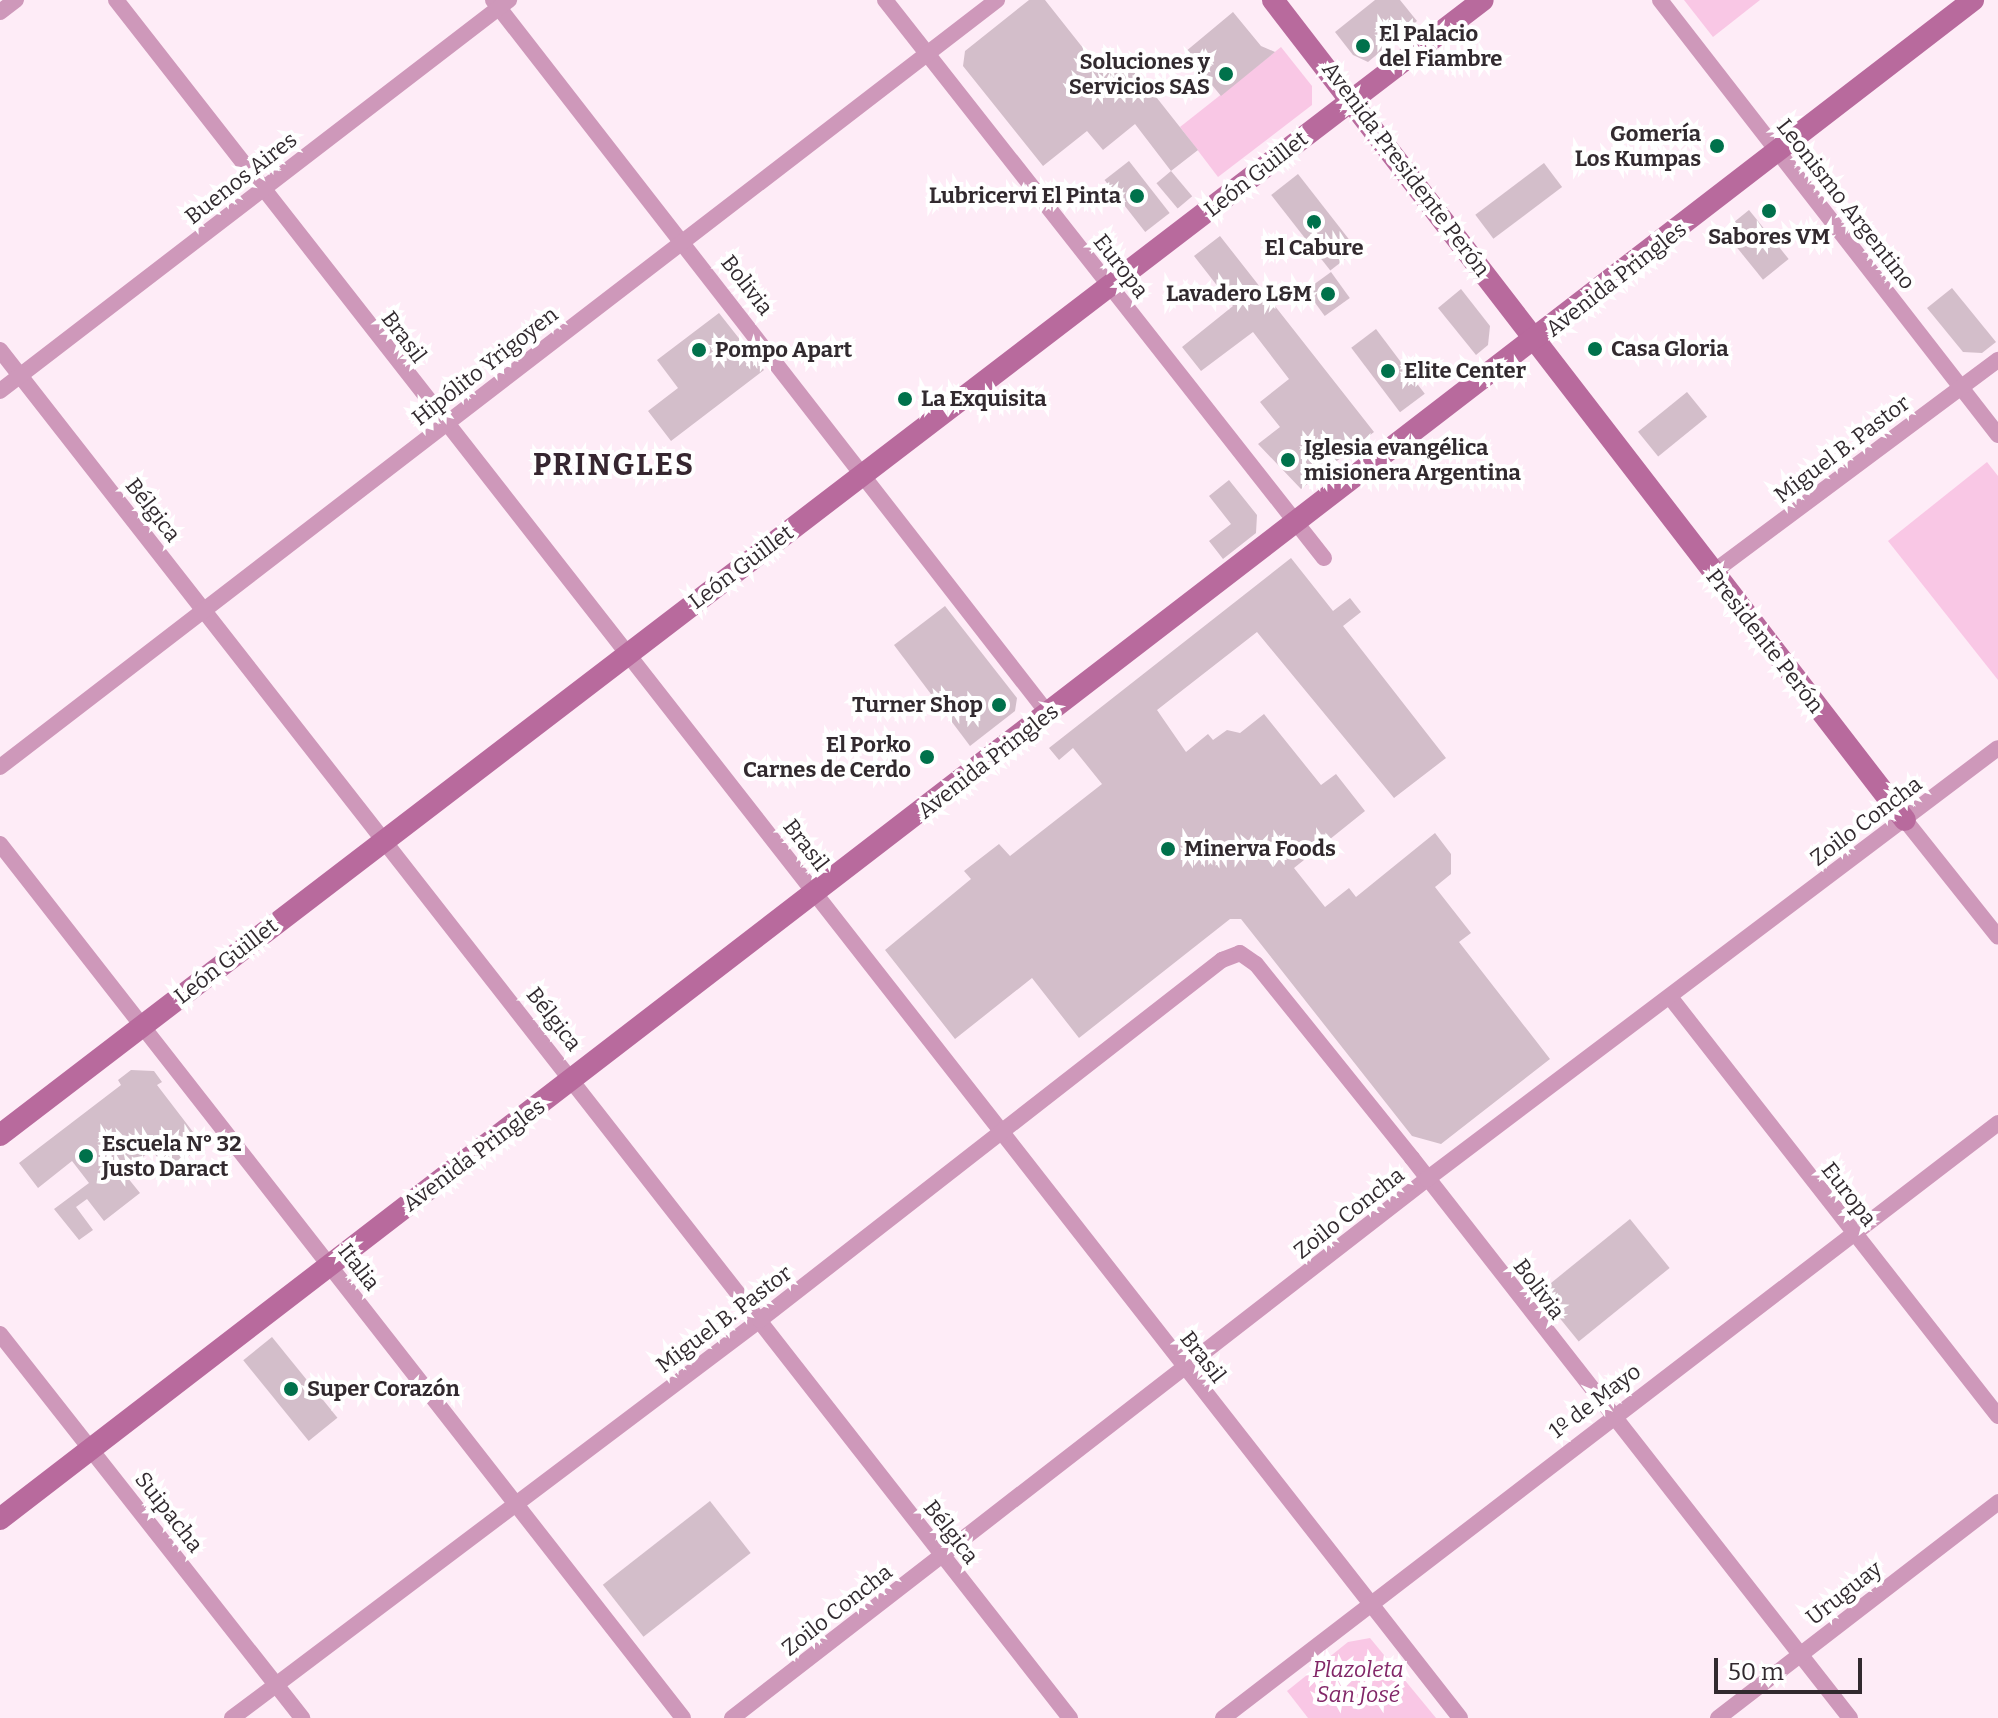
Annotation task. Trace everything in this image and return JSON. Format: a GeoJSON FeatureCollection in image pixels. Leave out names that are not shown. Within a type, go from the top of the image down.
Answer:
{"type":"FeatureCollection","features":[{"type":"Feature","properties":{"kind":"main road","name":"Avenida Presidente Perón"},"geometry":{"type":"LineString","coordinates":[[1273,0],[1353,98],[1538,340]]}},
{"type":"Feature","properties":{"kind":"main road","name":"León Guillet"},"geometry":{"type":"LineString","coordinates":[[0,1135],[385,837],[1483,0]]}},
{"type":"Feature","properties":{"kind":"main road","name":"Avenida Pringles"},"geometry":{"type":"LineString","coordinates":[[0,1519],[1538,340],[1973,0]]}},
{"type":"Feature","properties":{"kind":"main road","name":"Presidente Perón"},"geometry":{"type":"LineString","coordinates":[[1538,340],[1712,573],[1905,820]]}},
{"type":"Feature","properties":{"kind":"street"},"geometry":{"type":"LineString","coordinates":[[0,12],[16,0]]}},
{"type":"Feature","properties":{"kind":"street","name":"Brasil"},"geometry":{"type":"LineString","coordinates":[[116,0],[444,425],[816,893],[1185,1371],[1460,1718]]}},
{"type":"Feature","properties":{"kind":"street","name":"Europa"},"geometry":{"type":"LineString","coordinates":[[885,0],[1324,558]]}},
{"type":"Feature","properties":{"kind":"street","name":"Hipólito Yrigoyen"},"geometry":{"type":"LineString","coordinates":[[0,767],[997,0]]}},
{"type":"Feature","properties":{"kind":"street","name":"Leonismo Argentino"},"geometry":{"type":"LineString","coordinates":[[1660,0],[1998,435]]}},
{"type":"Feature","properties":{"kind":"street","name":"Buenos Aires"},"geometry":{"type":"LineString","coordinates":[[0,391],[500,3]]}},
{"type":"Feature","properties":{"kind":"street","name":"Bolivia"},"geometry":{"type":"LineString","coordinates":[[500,3],[866,473],[1049,715]]}},
{"type":"Feature","properties":{"kind":"street","name":"Bélgica"},"geometry":{"type":"LineString","coordinates":[[0,350],[575,1079],[942,1557],[1070,1718]]}},
{"type":"Feature","properties":{"kind":"street","name":"Miguel B. Pastor"},"geometry":{"type":"LineString","coordinates":[[1712,573],[1998,360]]}},
{"type":"Feature","properties":{"kind":"street","name":"Zoilo Concha"},"geometry":{"type":"LineString","coordinates":[[732,1718],[1185,1371],[1427,1179],[1998,748]]}},
{"type":"Feature","properties":{"kind":"street","name":"Presidente Perón"},"geometry":{"type":"LineString","coordinates":[[1905,820],[1998,937]]}},
{"type":"Feature","properties":{"kind":"street","name":"Italia"},"geometry":{"type":"LineString","coordinates":[[0,844],[683,1718]]}},
{"type":"Feature","properties":{"kind":"street","name":"Bolivia"},"geometry":{"type":"LineString","coordinates":[[1240,953],[1256,964],[1850,1718]]}},
{"type":"Feature","properties":{"kind":"street","name":"Miguel B. Pastor"},"geometry":{"type":"LineString","coordinates":[[232,1718],[760,1320],[1222,960],[1240,953]]}},
{"type":"Feature","properties":{"kind":"street","name":"Europa"},"geometry":{"type":"LineString","coordinates":[[1670,997],[1853,1235],[1998,1416]]}},
{"type":"Feature","properties":{"kind":"street","name":"1º de Mayo"},"geometry":{"type":"LineString","coordinates":[[1223,1718],[1610,1417],[1998,1123]]}},
{"type":"Feature","properties":{"kind":"street","name":"Suipacha"},"geometry":{"type":"LineString","coordinates":[[0,1334],[302,1718]]}},
{"type":"Feature","properties":{"kind":"street","name":"Uruguay"},"geometry":{"type":"LineString","coordinates":[[1718,1718],[1998,1502]]}},
{"type":"Feature","properties":{"kind":"green space"},"geometry":{"type":"Polygon","coordinates":[[[1684,0],[1760,0],[1713,37],[1684,0]]]}},
{"type":"Feature","properties":{"kind":"green space"},"geometry":{"type":"Polygon","coordinates":[[[1281,47],[1312,86],[1312,105],[1218,177],[1180,127],[1281,47]]]}},
{"type":"Feature","properties":{"kind":"green space"},"geometry":{"type":"Polygon","coordinates":[[[1987,462],[1998,476],[1998,680],[1888,541],[1987,462]]]}},
{"type":"Feature","properties":{"kind":"green space","name":"Plazoleta San José"},"geometry":{"type":"Polygon","coordinates":[[[1370,1638],[1436,1718],[1308,1718],[1287,1691],[1348,1642],[1370,1638]]]}},
{"type":"Feature","properties":{"kind":"building"},"geometry":{"type":"Polygon","coordinates":[[[1029,0],[1045,0],[1102,72],[1123,55],[1198,150],[1171,171],[1135,124],[1103,150],[1087,131],[1043,166],[963,66],[965,51],[1029,0]]]}},
{"type":"Feature","properties":{"kind":"building"},"geometry":{"type":"Polygon","coordinates":[[[1375,0],[1400,0],[1417,21],[1368,62],[1353,55],[1335,32],[1375,0]]]}},
{"type":"Feature","properties":{"kind":"building","name":"Soluciones y Servicios SAS"},"geometry":{"type":"Polygon","coordinates":[[[1233,12],[1261,46],[1275,52],[1221,96],[1185,52],[1233,12]]]}},
{"type":"Feature","properties":{"kind":"building","name":"Lubricervi El Pinta"},"geometry":{"type":"Polygon","coordinates":[[[1129,161],[1170,213],[1145,232],[1105,180],[1129,161]]]}},
{"type":"Feature","properties":{"kind":"building"},"geometry":{"type":"Polygon","coordinates":[[[1544,163],[1562,187],[1493,239],[1475,215],[1544,163]]]}},
{"type":"Feature","properties":{"kind":"building"},"geometry":{"type":"Polygon","coordinates":[[[1171,171],[1192,196],[1178,208],[1156,183],[1171,171]]]}},
{"type":"Feature","properties":{"kind":"building","name":"El Cabure"},"geometry":{"type":"Polygon","coordinates":[[[1298,174],[1357,250],[1330,271],[1271,195],[1298,174]]]}},
{"type":"Feature","properties":{"kind":"building"},"geometry":{"type":"Polygon","coordinates":[[[1749,210],[1789,259],[1763,280],[1723,231],[1749,210]]]}},
{"type":"Feature","properties":{"kind":"building"},"geometry":{"type":"Polygon","coordinates":[[[1220,236],[1374,432],[1301,489],[1258,444],[1280,427],[1260,402],[1289,379],[1253,332],[1201,371],[1182,347],[1233,306],[1194,256],[1220,236]]]}},
{"type":"Feature","properties":{"kind":"building","name":"Lavadero L&M"},"geometry":{"type":"Polygon","coordinates":[[[1331,272],[1350,298],[1325,316],[1306,290],[1331,272]]]}},
{"type":"Feature","properties":{"kind":"building"},"geometry":{"type":"Polygon","coordinates":[[[1952,288],[1996,342],[1982,353],[1963,352],[1927,308],[1952,288]]]}},
{"type":"Feature","properties":{"kind":"building"},"geometry":{"type":"Polygon","coordinates":[[[1461,289],[1490,326],[1488,345],[1476,355],[1438,308],[1461,289]]]}},
{"type":"Feature","properties":{"kind":"building"},"geometry":{"type":"Polygon","coordinates":[[[719,313],[764,370],[671,441],[648,411],[678,388],[657,360],[719,313]]]}},
{"type":"Feature","properties":{"kind":"building","name":"Elite Center"},"geometry":{"type":"Polygon","coordinates":[[[1376,329],[1425,394],[1400,412],[1351,348],[1376,329]]]}},
{"type":"Feature","properties":{"kind":"building"},"geometry":{"type":"Polygon","coordinates":[[[1687,392],[1707,417],[1658,457],[1638,432],[1687,392]]]}},
{"type":"Feature","properties":{"kind":"building"},"geometry":{"type":"Polygon","coordinates":[[[1229,480],[1257,515],[1256,533],[1223,559],[1209,541],[1231,524],[1209,496],[1229,480]]]}},
{"type":"Feature","properties":{"kind":"building","name":"Minerva Foods"},"geometry":{"type":"Polygon","coordinates":[[[1291,558],[1333,611],[1350,598],[1361,612],[1343,626],[1446,758],[1394,798],[1257,632],[1157,710],[1186,752],[1208,734],[1213,740],[1227,730],[1240,733],[1264,714],[1321,785],[1336,774],[1365,811],[1294,868],[1325,907],[1349,888],[1356,897],[1435,833],[1451,854],[1451,874],[1435,887],[1471,933],[1459,942],[1550,1059],[1441,1144],[1412,1136],[1241,919],[1230,919],[1079,1038],[1032,978],[955,1039],[885,950],[971,879],[964,871],[999,844],[1010,856],[1102,784],[1073,748],[1059,760],[1049,748],[1291,558]]]}},
{"type":"Feature","properties":{"kind":"building"},"geometry":{"type":"Polygon","coordinates":[[[945,606],[1017,698],[1015,711],[970,746],[894,645],[945,606]]]}},
{"type":"Feature","properties":{"kind":"building","name":"Escuela N° 32 Justo Daract"},"geometry":{"type":"Polygon","coordinates":[[[131,1070],[154,1071],[162,1082],[157,1085],[203,1145],[168,1172],[152,1150],[123,1172],[140,1193],[104,1221],[87,1199],[76,1207],[93,1230],[79,1240],[54,1209],[89,1183],[72,1161],[38,1188],[19,1163],[121,1085],[118,1080],[131,1070]]]}},
{"type":"Feature","properties":{"kind":"building"},"geometry":{"type":"Polygon","coordinates":[[[1630,1219],[1670,1268],[1579,1342],[1539,1293],[1630,1219]]]}},
{"type":"Feature","properties":{"kind":"building","name":"Super Corazón"},"geometry":{"type":"Polygon","coordinates":[[[272,1337],[337,1418],[309,1441],[243,1360],[272,1337]]]}},
{"type":"Feature","properties":{"kind":"building"},"geometry":{"type":"Polygon","coordinates":[[[710,1501],[751,1553],[643,1637],[603,1585],[710,1501]]]}},
{"type":"Feature","properties":{"kind":"place","name":"El Palacio del Fiambre"},"geometry":{"type":"Point","coordinates":[1363,46]}},
{"type":"Feature","properties":{"kind":"place","name":"Soluciones y Servicios SAS"},"geometry":{"type":"Point","coordinates":[1226,74]}},
{"type":"Feature","properties":{"kind":"place","name":"Gomería Los Kumpas"},"geometry":{"type":"Point","coordinates":[1717,146]}},
{"type":"Feature","properties":{"kind":"place","name":"Lubricervi El Pinta"},"geometry":{"type":"Point","coordinates":[1137,196]}},
{"type":"Feature","properties":{"kind":"place","name":"Sabores VM"},"geometry":{"type":"Point","coordinates":[1769,211]}},
{"type":"Feature","properties":{"kind":"place","name":"El Cabure"},"geometry":{"type":"Point","coordinates":[1314,222]}},
{"type":"Feature","properties":{"kind":"place","name":"Lavadero L&M"},"geometry":{"type":"Point","coordinates":[1328,294]}},
{"type":"Feature","properties":{"kind":"place","name":"Casa Gloria"},"geometry":{"type":"Point","coordinates":[1595,349]}},
{"type":"Feature","properties":{"kind":"place","name":"Pompo Apart"},"geometry":{"type":"Point","coordinates":[699,350]}},
{"type":"Feature","properties":{"kind":"place","name":"Elite Center"},"geometry":{"type":"Point","coordinates":[1388,371]}},
{"type":"Feature","properties":{"kind":"place","name":"La Exquisita"},"geometry":{"type":"Point","coordinates":[905,399]}},
{"type":"Feature","properties":{"kind":"place","name":"Iglesia evangélica misionera Argentina"},"geometry":{"type":"Point","coordinates":[1288,460]}},
{"type":"Feature","properties":{"kind":"place","name":"Turner Shop"},"geometry":{"type":"Point","coordinates":[999,705]}},
{"type":"Feature","properties":{"kind":"place","name":"El Porko Carnes de Cerdo"},"geometry":{"type":"Point","coordinates":[927,757]}},
{"type":"Feature","properties":{"kind":"place","name":"Minerva Foods"},"geometry":{"type":"Point","coordinates":[1168,849]}},
{"type":"Feature","properties":{"kind":"place","name":"Escuela N° 32 Justo Daract"},"geometry":{"type":"Point","coordinates":[86,1156]}},
{"type":"Feature","properties":{"kind":"place","name":"Super Corazón"},"geometry":{"type":"Point","coordinates":[291,1389]}},
{"type":"Feature","properties":{"kind":"district","name":"PRINGLES"},"geometry":{"type":"Point","coordinates":[614,465]}}]}
